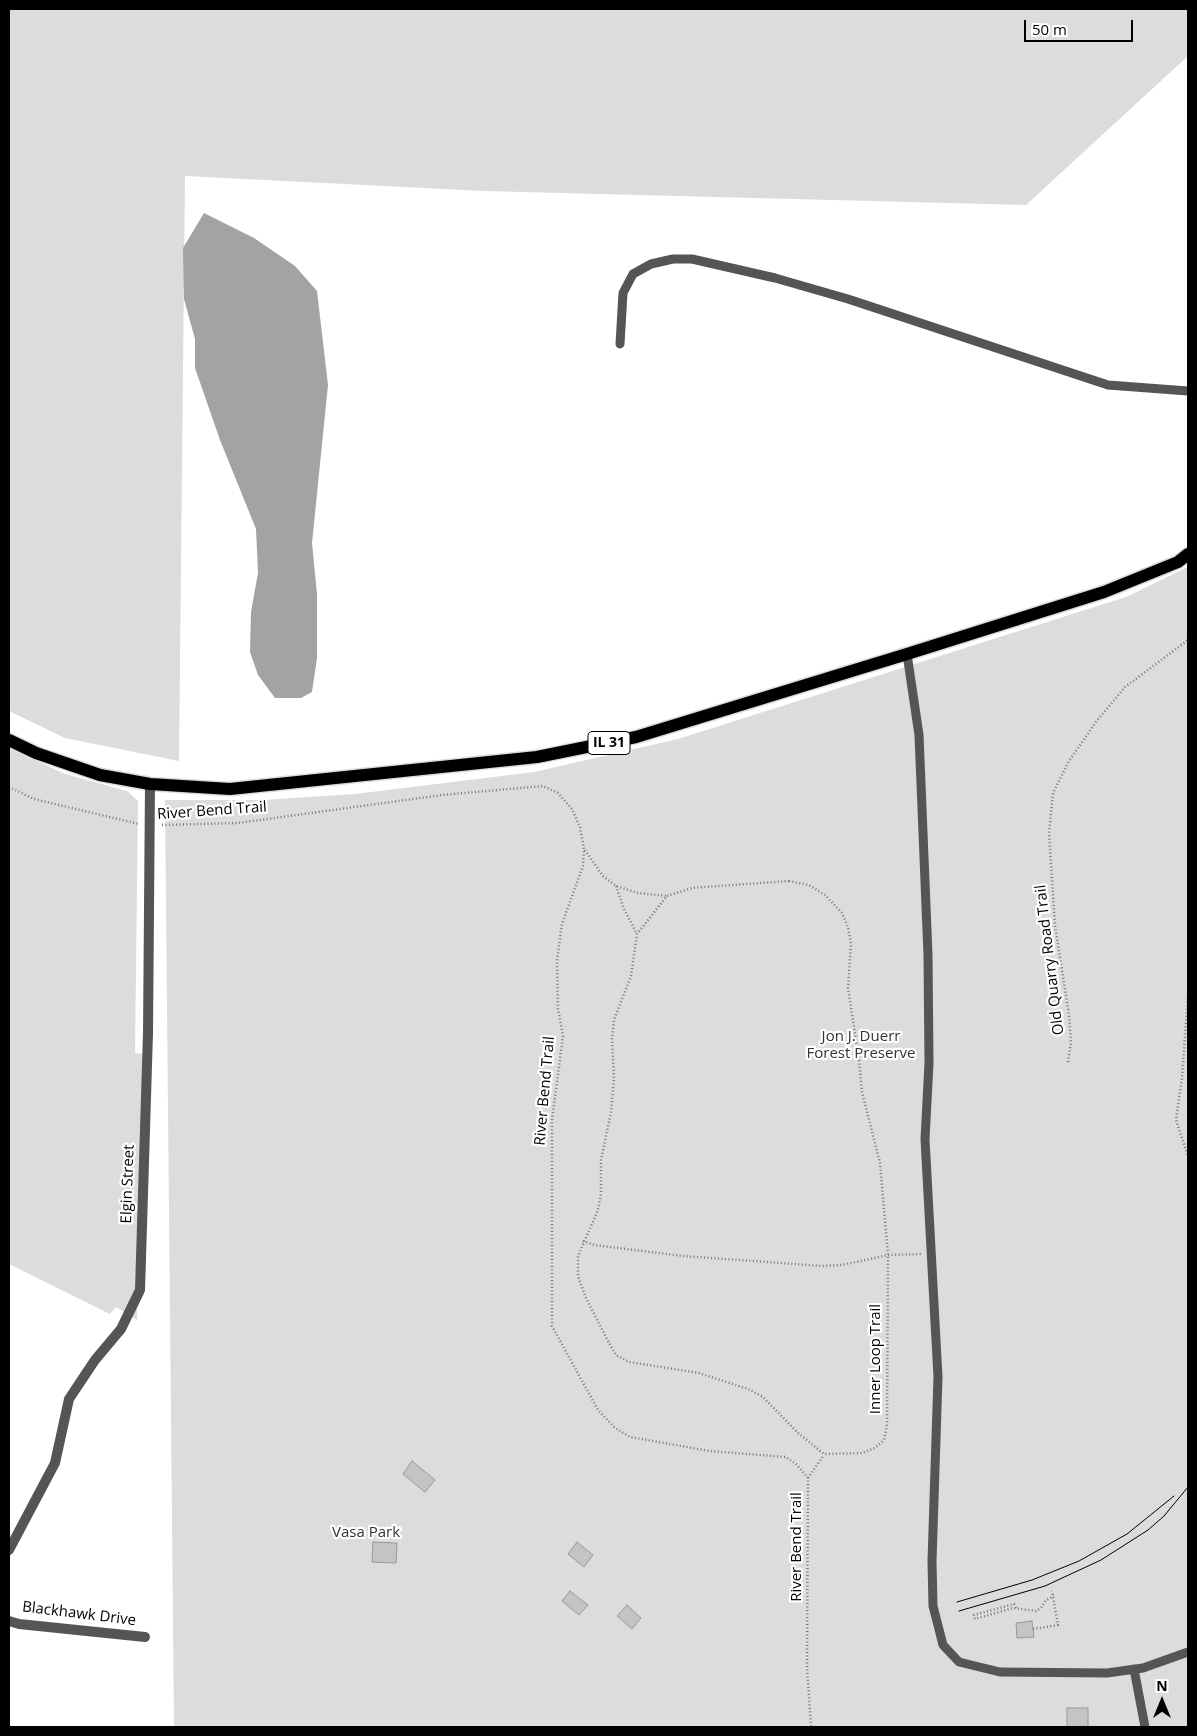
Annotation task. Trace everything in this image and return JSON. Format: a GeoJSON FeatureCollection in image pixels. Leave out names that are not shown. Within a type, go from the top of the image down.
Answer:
{"type":"FeatureCollection","features":[{"type":"Feature","properties":{"kind":"main road","name":"IL 31"},"geometry":{"type":"LineString","coordinates":[[9,740],[36,754],[100,775],[150,784],[230,789],[537,757],[636,737],[907,654],[1104,592],[1178,562],[1188,554]]}},
{"type":"Feature","properties":{"kind":"street","name":"Elgin Street"},"geometry":{"type":"LineString","coordinates":[[9,1550],[55,1463],[69,1399],[95,1360],[121,1329],[140,1290],[148,1033],[150,784]]}},
{"type":"Feature","properties":{"kind":"street","name":"Blackhawk Drive"},"geometry":{"type":"LineString","coordinates":[[9,1621],[19,1624],[145,1637]]}},
{"type":"Feature","properties":{"kind":"lane"},"geometry":{"type":"LineString","coordinates":[[620,344],[624,293],[633,274],[651,264],[692,259],[741,269],[848,299],[1108,385],[1188,391]]}},
{"type":"Feature","properties":{"kind":"lane"},"geometry":{"type":"LineString","coordinates":[[907,654],[919,735],[928,955],[929,1063],[925,1139],[938,1376],[932,1561],[934,1606],[943,1645],[958,1662],[1000,1672],[1107,1673],[1134,1669],[1188,1652]]}},
{"type":"Feature","properties":{"kind":"lane"},"geometry":{"type":"LineString","coordinates":[[1134,1669],[1145,1727]]}},
{"type":"Feature","properties":{"kind":"path","name":"Old Quarry Road Trail"},"geometry":{"type":"LineString","coordinates":[[1068,1062],[1071,1042],[1069,1015],[1055,925],[1049,833],[1053,793],[1069,761],[1096,722],[1126,687],[1188,640]]}},
{"type":"Feature","properties":{"kind":"path","name":"River Bend Trail"},"geometry":{"type":"LineString","coordinates":[[9,787],[34,799],[149,826],[238,823],[442,795],[543,786],[558,793],[572,809],[580,827],[584,849],[583,866],[562,924],[557,961],[558,1009],[563,1036],[552,1120],[552,1326],[598,1410],[615,1428],[630,1437],[710,1451],[786,1457],[796,1464],[808,1478],[807,1667],[812,1727]]}},
{"type":"Feature","properties":{"kind":"path"},"geometry":{"type":"LineString","coordinates":[[584,849],[602,876],[616,886],[638,893],[667,896]]}},
{"type":"Feature","properties":{"kind":"path","name":"Inner Loop Trail"},"geometry":{"type":"LineString","coordinates":[[667,896],[692,888],[789,881],[809,885],[825,895],[842,913],[848,927],[851,944],[848,988],[862,1092],[880,1163],[888,1254],[887,1425],[884,1440],[875,1448],[862,1453],[824,1454]]}},
{"type":"Feature","properties":{"kind":"path"},"geometry":{"type":"LineString","coordinates":[[616,886],[624,909],[637,934]]}},
{"type":"Feature","properties":{"kind":"path"},"geometry":{"type":"LineString","coordinates":[[667,896],[637,934],[630,976],[614,1020],[612,1039],[613,1088],[602,1160],[598,1210],[578,1256],[578,1276],[586,1298],[616,1354],[628,1362],[699,1373],[748,1389],[763,1397],[798,1433],[824,1454],[808,1478]]}},
{"type":"Feature","properties":{"kind":"path"},"geometry":{"type":"LineString","coordinates":[[1188,995],[1182,1078],[1176,1120],[1188,1156]]}},
{"type":"Feature","properties":{"kind":"path"},"geometry":{"type":"LineString","coordinates":[[583,1241],[594,1245],[683,1256],[822,1266],[842,1265],[888,1254],[932,1254]]}},
{"type":"Feature","properties":{"kind":"path"},"geometry":{"type":"LineString","coordinates":[[1033,1629],[1058,1625],[1052,1591]]}},
{"type":"Feature","properties":{"kind":"path"},"geometry":{"type":"LineString","coordinates":[[1016,1608],[1014,1604],[974,1615],[975,1619],[1016,1608],[1036,1611],[1042,1608],[1046,1600],[1054,1596]]}},
{"type":"Feature","properties":{"kind":"green space"},"geometry":{"type":"Polygon","coordinates":[[[9,9],[1188,9],[1188,56],[1026,205],[484,191],[185,176],[179,761],[65,738],[9,711],[9,9]]]}},
{"type":"Feature","properties":{"kind":"green space"},"geometry":{"type":"Polygon","coordinates":[[[1188,567],[1188,1727],[174,1727],[165,800],[263,800],[355,794],[534,772],[678,739],[1126,597],[1188,567]]]}},
{"type":"Feature","properties":{"kind":"green space"},"geometry":{"type":"Polygon","coordinates":[[[9,748],[65,774],[127,791],[138,801],[135,1053],[143,1054],[137,1320],[116,1307],[110,1314],[9,1264],[9,748]]]}},
{"type":"Feature","properties":{"kind":"shaded area"},"geometry":{"type":"Polygon","coordinates":[[[204,213],[254,238],[295,266],[317,291],[328,385],[312,543],[317,594],[317,658],[312,692],[301,698],[275,698],[258,675],[250,652],[251,612],[258,573],[256,529],[220,440],[195,368],[195,339],[184,299],[183,248],[204,213]]]}},
{"type":"Feature","properties":{"kind":"building"},"geometry":{"type":"Polygon","coordinates":[[[412,1461],[435,1480],[425,1492],[403,1474],[412,1461]]]}},
{"type":"Feature","properties":{"kind":"building"},"geometry":{"type":"Polygon","coordinates":[[[373,1542],[397,1543],[396,1563],[372,1562],[373,1542]]]}},
{"type":"Feature","properties":{"kind":"building"},"geometry":{"type":"Polygon","coordinates":[[[577,1542],[593,1555],[584,1567],[568,1554],[577,1542]]]}},
{"type":"Feature","properties":{"kind":"building"},"geometry":{"type":"Polygon","coordinates":[[[570,1591],[588,1605],[579,1615],[562,1601],[570,1591]]]}},
{"type":"Feature","properties":{"kind":"building"},"geometry":{"type":"Polygon","coordinates":[[[627,1605],[641,1618],[632,1629],[617,1616],[627,1605]]]}},
{"type":"Feature","properties":{"kind":"building"},"geometry":{"type":"Polygon","coordinates":[[[1032,1621],[1034,1637],[1017,1638],[1016,1623],[1032,1621]]]}},
{"type":"Feature","properties":{"kind":"building"},"geometry":{"type":"Polygon","coordinates":[[[1067,1708],[1088,1708],[1088,1727],[1067,1727],[1067,1708]]]}},
{"type":"Feature","properties":{"kind":"tram line"},"geometry":{"type":"LineString","coordinates":[[959,1611],[1045,1586],[1101,1560],[1148,1530],[1164,1516],[1188,1487]]}},
{"type":"Feature","properties":{"kind":"tram line"},"geometry":{"type":"LineString","coordinates":[[957,1602],[1032,1580],[1079,1561],[1127,1534],[1174,1496]]}},
{"type":"Feature","properties":{"kind":"park label","name":"Jon J. Duerr Forest Preserve"},"geometry":{"type":"Point","coordinates":[861,1046]}},
{"type":"Feature","properties":{"kind":"park label","name":"Vasa Park"},"geometry":{"type":"Point","coordinates":[366,1533]}}]}
